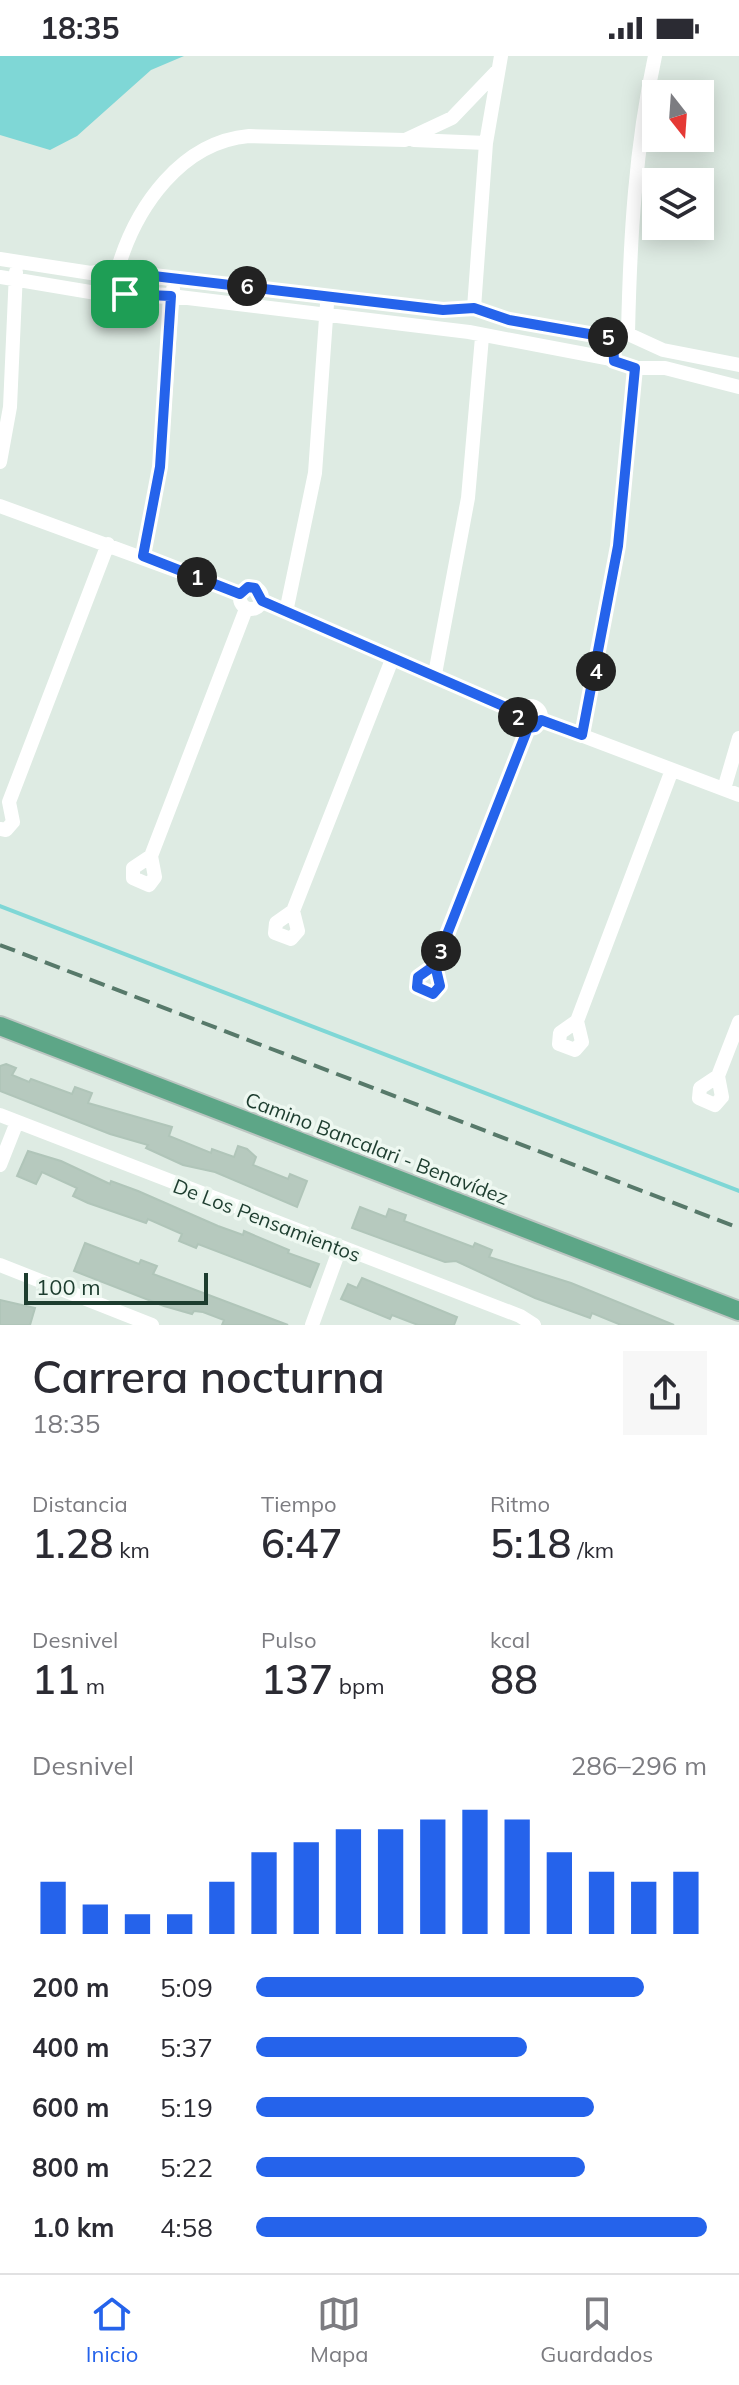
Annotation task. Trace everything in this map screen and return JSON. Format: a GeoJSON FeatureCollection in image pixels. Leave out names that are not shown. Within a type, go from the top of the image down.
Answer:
{"type":"FeatureCollection","features":[{"type":"Feature","properties":{"kind":"main road","name":"Camino Bancalari - Benavídez"},"geometry":{"type":"LineString","coordinates":[[0,1026],[739,1311]]}},
{"type":"Feature","properties":{"kind":"street"},"geometry":{"type":"LineString","coordinates":[[614,361],[613,342],[623,334],[636,165],[655,56]]}},
{"type":"Feature","properties":{"kind":"street"},"geometry":{"type":"LineString","coordinates":[[405,140],[452,118],[499,63]]}},
{"type":"Feature","properties":{"kind":"street"},"geometry":{"type":"LineString","coordinates":[[435,674],[468,498],[481,335],[462,316],[469,308],[486,143],[499,63]]}},
{"type":"Feature","properties":{"kind":"street"},"geometry":{"type":"LineString","coordinates":[[125,294],[123,270],[133,234],[171,174],[211,145],[249,136],[486,143]]}},
{"type":"Feature","properties":{"kind":"street"},"geometry":{"type":"LineString","coordinates":[[0,259],[91,273],[123,270],[443,310],[469,308],[497,317],[606,337],[623,334],[649,345],[739,365]]}},
{"type":"Feature","properties":{"kind":"street"},"geometry":{"type":"LineString","coordinates":[[0,462],[11,395],[7,279],[18,263]]}},
{"type":"Feature","properties":{"kind":"street"},"geometry":{"type":"LineString","coordinates":[[90,293],[91,273]]}},
{"type":"Feature","properties":{"kind":"street"},"geometry":{"type":"LineString","coordinates":[[143,556],[160,467],[171,296],[175,277]]}},
{"type":"Feature","properties":{"kind":"street"},"geometry":{"type":"LineString","coordinates":[[7,279],[90,293],[171,296],[481,335],[642,368],[665,368],[739,387]]}},
{"type":"Feature","properties":{"kind":"street"},"geometry":{"type":"LineString","coordinates":[[286,612],[315,473],[328,296]]}},
{"type":"Feature","properties":{"kind":"street"},"geometry":{"type":"LineString","coordinates":[[481,335],[499,328],[497,317]]}},
{"type":"Feature","properties":{"kind":"street"},"geometry":{"type":"LineString","coordinates":[[582,735],[618,546],[642,368],[653,354],[649,345]]}},
{"type":"Feature","properties":{"kind":"street"},"geometry":{"type":"LineString","coordinates":[[0,506],[143,556],[256,609],[262,601],[519,713],[520,722],[582,735],[739,795]]}},
{"type":"Feature","properties":{"kind":"street"},"geometry":{"type":"LineString","coordinates":[[0,829],[6,830],[13,822],[4,804],[108,544]]}},
{"type":"Feature","properties":{"kind":"street"},"geometry":{"type":"LineString","coordinates":[[151,856],[243,602]]}},
{"type":"Feature","properties":{"kind":"street"},"geometry":{"type":"LineString","coordinates":[[293,911],[393,657]]}},
{"type":"Feature","properties":{"kind":"street"},"geometry":{"type":"LineString","coordinates":[[435,965],[534,724]]}},
{"type":"Feature","properties":{"kind":"street"},"geometry":{"type":"LineString","coordinates":[[724,789],[739,738]]}},
{"type":"Feature","properties":{"kind":"street"},"geometry":{"type":"LineString","coordinates":[[577,1021],[672,770]]}},
{"type":"Feature","properties":{"kind":"street"},"geometry":{"type":"LineString","coordinates":[[718,1076],[739,1022]]}},
{"type":"Feature","properties":{"kind":"street","name":"De Los Pensamientos"},"geometry":{"type":"LineString","coordinates":[[0,1115],[520,1316],[534,1325]]}},
{"type":"Feature","properties":{"kind":"street"},"geometry":{"type":"LineString","coordinates":[[0,1165],[17,1122]]}},
{"type":"Feature","properties":{"kind":"street"},"geometry":{"type":"LineString","coordinates":[[312,1325],[340,1248]]}},
{"type":"Feature","properties":{"kind":"street"},"geometry":{"type":"LineString","coordinates":[[0,1265],[152,1325]]}},
{"type":"Feature","properties":{"kind":"street"},"geometry":{"type":"LineString","coordinates":[[0,1277],[31,1277]]}},
{"type":"Feature","properties":{"kind":"water"},"geometry":{"type":"Polygon","coordinates":[[[0,56],[184,56],[151,70],[77,136],[50,150],[0,135],[0,56]]]}},
{"type":"Feature","properties":{"kind":"building"},"geometry":{"type":"Polygon","coordinates":[[[6,1064],[16,1068],[12,1075],[29,1082],[31,1079],[72,1094],[75,1087],[92,1093],[88,1103],[172,1127],[169,1136],[211,1153],[212,1149],[234,1157],[238,1146],[247,1149],[256,1157],[253,1165],[288,1179],[290,1174],[307,1181],[297,1207],[215,1172],[183,1165],[146,1148],[148,1145],[110,1134],[0,1091],[0,1066],[6,1064]]]}},
{"type":"Feature","properties":{"kind":"building"},"geometry":{"type":"Polygon","coordinates":[[[28,1151],[61,1161],[110,1184],[111,1181],[138,1191],[218,1226],[243,1235],[244,1231],[289,1250],[288,1253],[319,1264],[310,1287],[198,1244],[196,1248],[179,1241],[182,1234],[148,1219],[146,1223],[88,1203],[73,1196],[77,1188],[42,1172],[36,1184],[17,1176],[28,1151]]]}},
{"type":"Feature","properties":{"kind":"building"},"geometry":{"type":"Polygon","coordinates":[[[360,1207],[386,1217],[389,1209],[406,1215],[404,1221],[473,1247],[475,1243],[492,1250],[489,1257],[571,1283],[674,1325],[621,1325],[592,1313],[590,1318],[535,1298],[456,1261],[445,1262],[352,1228],[360,1207]]]}},
{"type":"Feature","properties":{"kind":"building"},"geometry":{"type":"Polygon","coordinates":[[[85,1243],[139,1264],[141,1260],[157,1266],[153,1274],[288,1325],[222,1325],[224,1320],[203,1312],[194,1311],[192,1314],[164,1306],[74,1271],[85,1243]]]}},
{"type":"Feature","properties":{"kind":"building"},"geometry":{"type":"Polygon","coordinates":[[[362,1278],[457,1317],[454,1325],[418,1325],[392,1315],[390,1319],[341,1299],[348,1284],[357,1288],[362,1278]]]}},
{"type":"Feature","properties":{"kind":"building"},"geometry":{"type":"Polygon","coordinates":[[[0,1300],[35,1308],[30,1325],[0,1325],[0,1300]]]}},
{"type":"Feature","properties":{"kind":"waterway"},"geometry":{"type":"LineString","coordinates":[[0,906],[739,1191]]}},
{"type":"Feature","properties":{"kind":"railway"},"geometry":{"type":"LineString","coordinates":[[0,945],[739,1228]]}},
{"type":"Feature","properties":{"kind":"route"},"geometry":{"type":"LineString","coordinates":[[125,294],[129,287],[128,273],[443,310],[474,308],[509,320],[606,337],[618,335],[613,342],[614,361],[635,368],[618,546],[603,638],[582,735],[541,720],[535,727],[528,728],[435,965],[440,986],[433,994],[424,993],[417,987],[418,977],[435,965],[497,807],[528,728],[520,722],[519,713],[262,601],[258,589],[248,587],[240,594],[143,556],[160,467],[171,296],[125,294]]}}]}
